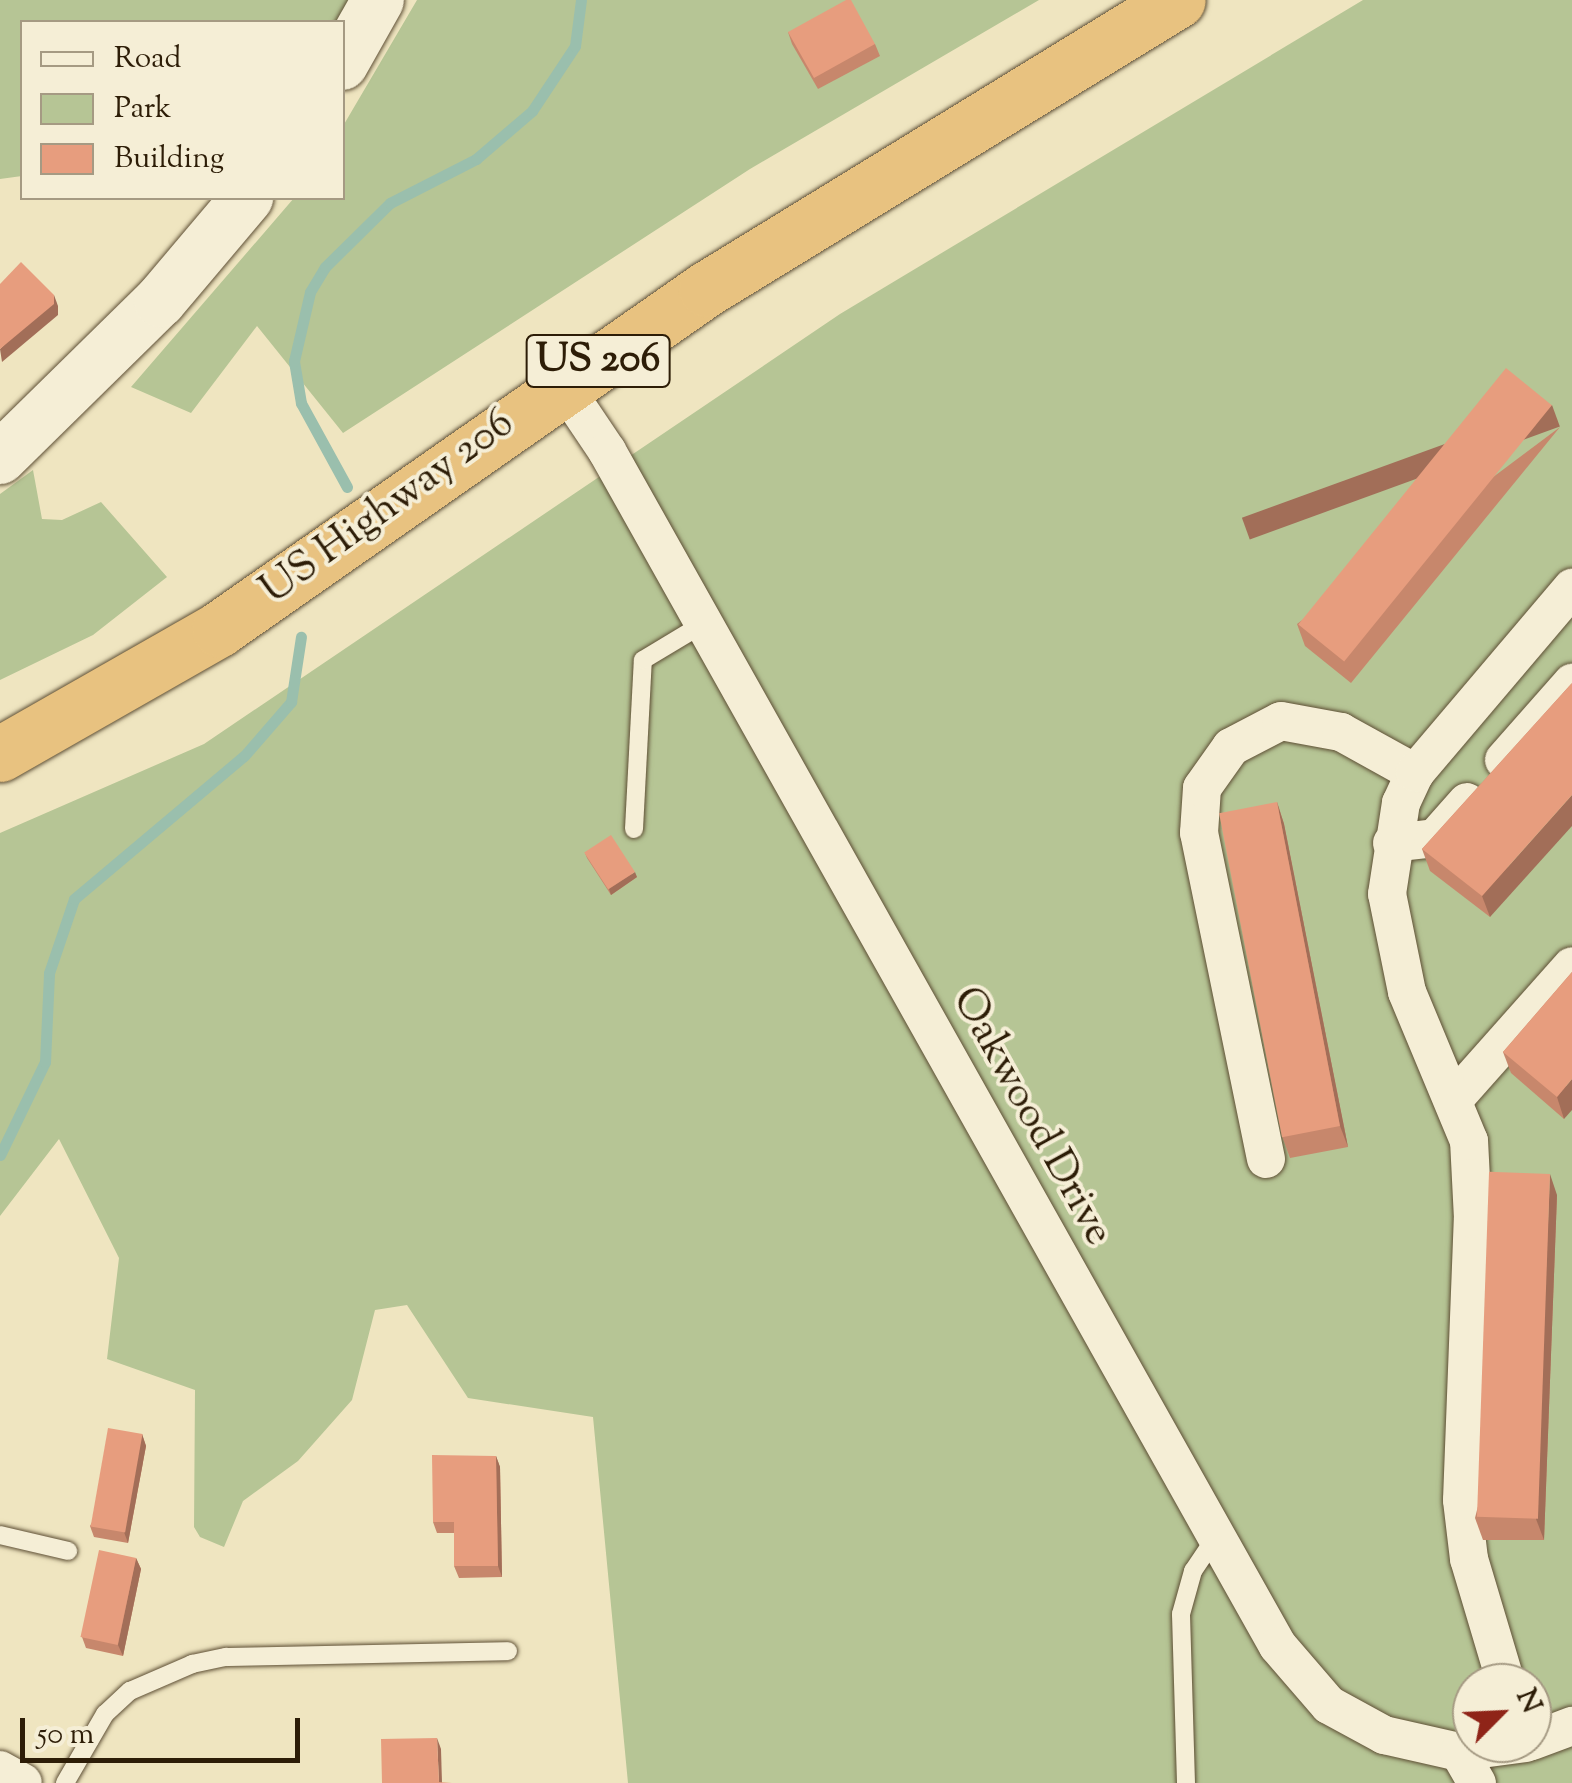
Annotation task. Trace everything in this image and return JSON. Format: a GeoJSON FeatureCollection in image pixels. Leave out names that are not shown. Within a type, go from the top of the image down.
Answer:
{"type":"FeatureCollection","features":[{"type":"Feature","properties":{"kind":"highway","name":"US Highway 206"},"geometry":{"type":"LineString","coordinates":[[0,754],[219,629],[562,384],[1178,0]]}},
{"type":"Feature","properties":{"kind":"main road"},"geometry":{"type":"LineString","coordinates":[[345,59],[378,0]]}},
{"type":"Feature","properties":{"kind":"main road"},"geometry":{"type":"LineString","coordinates":[[0,458],[160,301],[246,200]]}},
{"type":"Feature","properties":{"kind":"street","name":"Oakwood Drive"},"geometry":{"type":"LineString","coordinates":[[562,384],[703,624],[1214,1540],[1278,1646],[1329,1705],[1384,1735],[1468,1768]]}},
{"type":"Feature","properties":{"kind":"street"},"geometry":{"type":"LineString","coordinates":[[1500,1663],[1469,1559],[1462,1500],[1474,1178],[1456,1098],[1394,948],[1386,894],[1392,842],[1414,773],[1572,588]]}},
{"type":"Feature","properties":{"kind":"street"},"geometry":{"type":"LineString","coordinates":[[1392,842],[1435,838],[1572,684]]}},
{"type":"Feature","properties":{"kind":"street"},"geometry":{"type":"LineString","coordinates":[[1266,1159],[1200,834],[1202,788],[1231,747],[1281,721],[1341,732],[1414,773]]}},
{"type":"Feature","properties":{"kind":"street"},"geometry":{"type":"LineString","coordinates":[[1456,1098],[1572,966]]}},
{"type":"Feature","properties":{"kind":"street"},"geometry":{"type":"LineString","coordinates":[[0,1770],[23,1783]]}},
{"type":"Feature","properties":{"kind":"lane"},"geometry":{"type":"LineString","coordinates":[[634,829],[644,660],[703,624]]}},
{"type":"Feature","properties":{"kind":"lane"},"geometry":{"type":"LineString","coordinates":[[0,1536],[68,1551]]}},
{"type":"Feature","properties":{"kind":"lane"},"geometry":{"type":"LineString","coordinates":[[1186,1783],[1181,1614],[1192,1572],[1214,1540]]}},
{"type":"Feature","properties":{"kind":"lane"},"geometry":{"type":"LineString","coordinates":[[66,1783],[106,1714],[130,1691],[192,1664],[226,1657],[508,1651]]}},
{"type":"Feature","properties":{"kind":"green space"},"geometry":{"type":"Polygon","coordinates":[[[0,0],[357,0],[343,20],[20,20],[20,176],[0,179],[0,0]]]}},
{"type":"Feature","properties":{"kind":"green space"},"geometry":{"type":"Polygon","coordinates":[[[417,0],[1039,0],[750,169],[343,433],[257,326],[191,413],[131,387],[292,200],[345,200],[345,123],[417,0]]]}},
{"type":"Feature","properties":{"kind":"green space"},"geometry":{"type":"Polygon","coordinates":[[[1363,0],[1572,0],[1572,1783],[628,1783],[593,1417],[468,1398],[407,1305],[375,1310],[352,1400],[298,1461],[243,1501],[224,1547],[200,1537],[194,1527],[195,1390],[107,1359],[119,1258],[59,1139],[0,1216],[0,833],[204,744],[840,314],[1363,0]]]}},
{"type":"Feature","properties":{"kind":"green space"},"geometry":{"type":"Polygon","coordinates":[[[33,470],[42,519],[62,520],[101,502],[167,577],[93,635],[0,680],[0,494],[33,470]]]}},
{"type":"Feature","properties":{"kind":"building"},"geometry":{"type":"Polygon","coordinates":[[[851,0],[875,44],[814,78],[788,32],[851,0]]]}},
{"type":"Feature","properties":{"kind":"building"},"geometry":{"type":"Polygon","coordinates":[[[21,262],[54,295],[54,304],[0,349],[0,284],[21,262]]]}},
{"type":"Feature","properties":{"kind":"building"},"geometry":{"type":"Polygon","coordinates":[[[1506,368],[1552,405],[1344,662],[1298,624],[1506,368]]]}},
{"type":"Feature","properties":{"kind":"building"},"geometry":{"type":"Polygon","coordinates":[[[1572,683],[1572,795],[1482,896],[1422,849],[1572,683]]]}},
{"type":"Feature","properties":{"kind":"building"},"geometry":{"type":"Polygon","coordinates":[[[1277,802],[1340,1126],[1282,1137],[1219,813],[1277,802]]]}},
{"type":"Feature","properties":{"kind":"building"},"geometry":{"type":"Polygon","coordinates":[[[611,835],[635,872],[608,889],[584,852],[611,835]]]}},
{"type":"Feature","properties":{"kind":"building"},"geometry":{"type":"Polygon","coordinates":[[[1572,972],[1572,1079],[1557,1097],[1503,1052],[1572,972]]]}},
{"type":"Feature","properties":{"kind":"building"},"geometry":{"type":"Polygon","coordinates":[[[1489,1172],[1550,1174],[1538,1519],[1477,1517],[1489,1172]]]}},
{"type":"Feature","properties":{"kind":"building"},"geometry":{"type":"Polygon","coordinates":[[[108,1428],[142,1434],[125,1533],[91,1526],[108,1428]]]}},
{"type":"Feature","properties":{"kind":"building"},"geometry":{"type":"Polygon","coordinates":[[[432,1455],[496,1456],[498,1566],[454,1566],[454,1522],[433,1522],[432,1455]]]}},
{"type":"Feature","properties":{"kind":"building"},"geometry":{"type":"Polygon","coordinates":[[[99,1550],[136,1558],[118,1645],[80,1637],[99,1550]]]}},
{"type":"Feature","properties":{"kind":"building"},"geometry":{"type":"Polygon","coordinates":[[[437,1738],[439,1782],[452,1783],[382,1783],[381,1739],[437,1738]]]}},
{"type":"Feature","properties":{"kind":"waterway"},"geometry":{"type":"LineString","coordinates":[[347,487],[301,403],[294,361],[310,292],[325,267],[390,203],[476,159],[532,111],[575,46],[581,0]]}},
{"type":"Feature","properties":{"kind":"waterway"},"geometry":{"type":"LineString","coordinates":[[0,1155],[45,1062],[49,973],[74,899],[244,756],[291,702],[301,637]]}}]}
